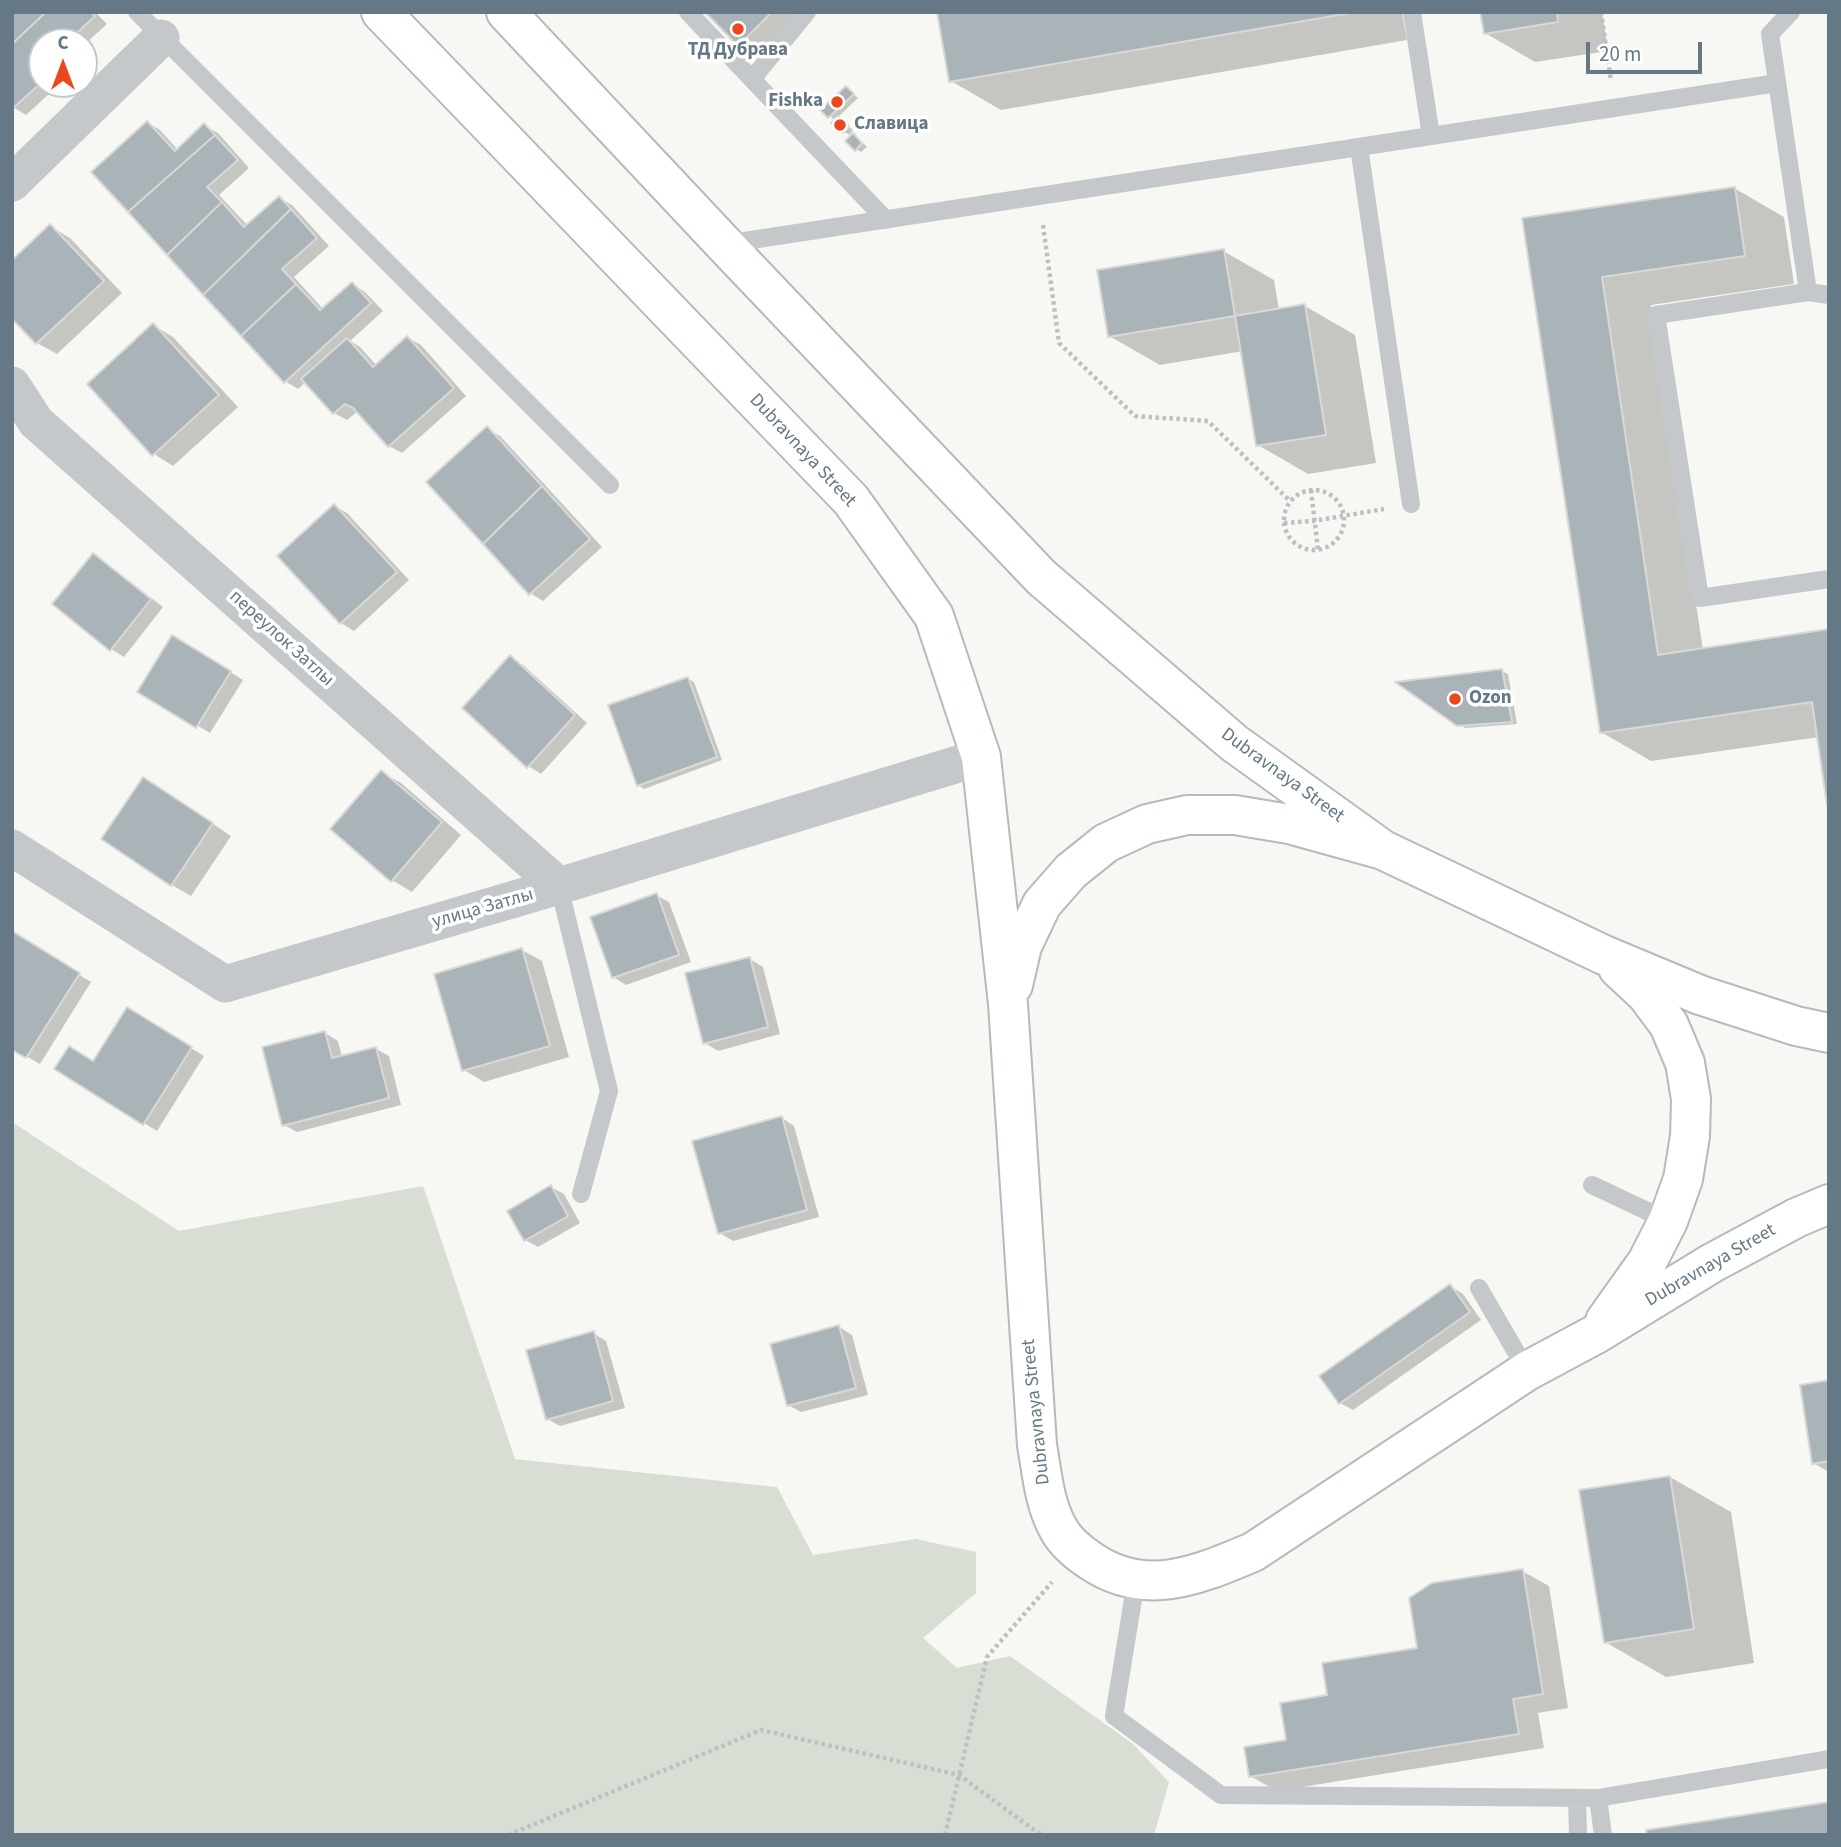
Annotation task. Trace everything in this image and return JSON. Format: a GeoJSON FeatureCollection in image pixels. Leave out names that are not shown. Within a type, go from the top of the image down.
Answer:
{"type":"FeatureCollection","features":[{"type":"Feature","properties":{"kind":"street","name":"Dubravnaya Street"},"geometry":{"type":"LineString","coordinates":[[381,12],[850,500],[934,616],[981,757],[1008,1004],[1037,1445],[1045,1495],[1058,1529],[1078,1552],[1105,1570],[1136,1581],[1170,1580],[1209,1570],[1253,1552],[1527,1371],[1596,1334],[1712,1263],[1796,1218],[1829,1205]]}},
{"type":"Feature","properties":{"kind":"street","name":"Dubravnaya Street"},"geometry":{"type":"LineString","coordinates":[[506,12],[1041,577],[1234,743],[1383,850]]}},
{"type":"Feature","properties":{"kind":"street"},"geometry":{"type":"LineString","coordinates":[[12,183],[149,25]]}},
{"type":"Feature","properties":{"kind":"street","name":"переулок Затлы"},"geometry":{"type":"LineString","coordinates":[[12,384],[36,422],[559,886]]}},
{"type":"Feature","properties":{"kind":"street","name":"улица Затлы"},"geometry":{"type":"LineString","coordinates":[[12,848],[225,984],[559,886],[981,757]]}},
{"type":"Feature","properties":{"kind":"street","name":"Dubravnaya Street"},"geometry":{"type":"LineString","coordinates":[[1008,1004],[1022,946],[1042,904],[1071,871],[1106,843],[1147,824],[1187,815],[1235,815],[1289,824],[1383,850],[1604,955],[1700,995],[1796,1026],[1829,1033]]}},
{"type":"Feature","properties":{"kind":"street","name":"Dubravnaya Street"},"geometry":{"type":"LineString","coordinates":[[1596,1334],[1647,1262],[1668,1221],[1683,1179],[1690,1136],[1691,1099],[1685,1063],[1669,1025],[1646,994],[1604,955]]}},
{"type":"Feature","properties":{"kind":"lane"},"geometry":{"type":"LineString","coordinates":[[688,12],[886,219]]}},
{"type":"Feature","properties":{"kind":"lane"},"geometry":{"type":"LineString","coordinates":[[752,79],[807,12]]}},
{"type":"Feature","properties":{"kind":"lane"},"geometry":{"type":"LineString","coordinates":[[1412,12],[1431,136]]}},
{"type":"Feature","properties":{"kind":"lane"},"geometry":{"type":"LineString","coordinates":[[1791,12],[1770,34],[1808,292]]}},
{"type":"Feature","properties":{"kind":"lane"},"geometry":{"type":"LineString","coordinates":[[149,25],[610,485]]}},
{"type":"Feature","properties":{"kind":"lane"},"geometry":{"type":"LineString","coordinates":[[724,244],[1777,83]]}},
{"type":"Feature","properties":{"kind":"lane"},"geometry":{"type":"LineString","coordinates":[[1359,147],[1411,504]]}},
{"type":"Feature","properties":{"kind":"lane"},"geometry":{"type":"LineString","coordinates":[[1829,295],[1808,292],[1656,315],[1700,598],[1829,579]]}},
{"type":"Feature","properties":{"kind":"lane"},"geometry":{"type":"LineString","coordinates":[[559,886],[609,1091],[581,1194]]}},
{"type":"Feature","properties":{"kind":"lane"},"geometry":{"type":"LineString","coordinates":[[1592,1185],[1668,1221]]}},
{"type":"Feature","properties":{"kind":"lane"},"geometry":{"type":"LineString","coordinates":[[1479,1288],[1527,1371]]}},
{"type":"Feature","properties":{"kind":"lane"},"geometry":{"type":"LineString","coordinates":[[1136,1581],[1114,1716],[1221,1795],[1598,1798],[1829,1759]]}},
{"type":"Feature","properties":{"kind":"lane"},"geometry":{"type":"LineString","coordinates":[[1577,1798],[1578,1835]]}},
{"type":"Feature","properties":{"kind":"lane"},"geometry":{"type":"LineString","coordinates":[[1598,1798],[1603,1835]]}},
{"type":"Feature","properties":{"kind":"path"},"geometry":{"type":"LineString","coordinates":[[1601,12],[1616,108]]}},
{"type":"Feature","properties":{"kind":"path"},"geometry":{"type":"LineString","coordinates":[[1039,196],[1059,343],[1135,416],[1208,421],[1290,501]]}},
{"type":"Feature","properties":{"kind":"path"},"geometry":{"type":"LineString","coordinates":[[1311,490],[1318,550]]}},
{"type":"Feature","properties":{"kind":"path"},"geometry":{"type":"LineString","coordinates":[[1311,490],[1322,490],[1332,496],[1340,505],[1344,516],[1343,528],[1338,538],[1329,546],[1318,550],[1295,543],[1284,523],[1290,501],[1311,490]]}},
{"type":"Feature","properties":{"kind":"path"},"geometry":{"type":"LineString","coordinates":[[1284,523],[1313,521],[1411,504]]}},
{"type":"Feature","properties":{"kind":"path"},"geometry":{"type":"LineString","coordinates":[[945,1835],[987,1657],[1078,1552]]}},
{"type":"Feature","properties":{"kind":"path"},"geometry":{"type":"LineString","coordinates":[[508,1835],[761,1730],[959,1775],[1041,1835]]}},
{"type":"Feature","properties":{"kind":"shaded area"},"geometry":{"type":"Polygon","coordinates":[[[12,1122],[179,1231],[423,1186],[515,1459],[777,1487],[813,1555],[916,1539],[976,1552],[976,1593],[923,1638],[957,1668],[1010,1656],[1133,1744],[1169,1782],[1154,1835],[12,1835],[12,1122]]]}},
{"type":"Feature","properties":{"kind":"building"},"geometry":{"type":"Polygon","coordinates":[[[12,12],[46,12],[28,28],[12,44],[12,12]]]}},
{"type":"Feature","properties":{"kind":"building"},"geometry":{"type":"Polygon","coordinates":[[[46,12],[91,12],[95,16],[82,28],[29,28],[46,12]]]}},
{"type":"Feature","properties":{"kind":"building","name":"ТД Дубрава"},"geometry":{"type":"Polygon","coordinates":[[[705,12],[772,12],[738,46],[705,12]]]}},
{"type":"Feature","properties":{"kind":"building"},"geometry":{"type":"Polygon","coordinates":[[[937,12],[1356,12],[949,82],[937,12]]]}},
{"type":"Feature","properties":{"kind":"building"},"geometry":{"type":"Polygon","coordinates":[[[1480,12],[1557,12],[1558,22],[1484,34],[1480,12]]]}},
{"type":"Feature","properties":{"kind":"building"},"geometry":{"type":"Polygon","coordinates":[[[28,29],[28,95],[12,109],[12,44],[28,29]]]}},
{"type":"Feature","properties":{"kind":"building","name":"Fishka"},"geometry":{"type":"Polygon","coordinates":[[[846,86],[854,94],[828,118],[820,110],[846,86]]]}},
{"type":"Feature","properties":{"kind":"building","name":"Славица"},"geometry":{"type":"Polygon","coordinates":[[[838,116],[849,126],[843,133],[831,123],[838,116]]]}},
{"type":"Feature","properties":{"kind":"building"},"geometry":{"type":"Polygon","coordinates":[[[147,121],[175,151],[204,123],[215,135],[128,212],[91,172],[147,121]]]}},
{"type":"Feature","properties":{"kind":"building"},"geometry":{"type":"Polygon","coordinates":[[[853,133],[862,143],[855,151],[845,141],[853,133]]]}},
{"type":"Feature","properties":{"kind":"building"},"geometry":{"type":"Polygon","coordinates":[[[215,135],[238,160],[207,187],[222,202],[167,255],[128,212],[215,135]]]}},
{"type":"Feature","properties":{"kind":"building"},"geometry":{"type":"Polygon","coordinates":[[[1735,187],[1745,256],[1602,277],[1658,655],[1829,629],[1827,806],[1812,702],[1600,733],[1522,218],[1735,187]]]}},
{"type":"Feature","properties":{"kind":"building"},"geometry":{"type":"Polygon","coordinates":[[[279,196],[291,209],[203,295],[167,255],[222,202],[244,227],[279,196]]]}},
{"type":"Feature","properties":{"kind":"building"},"geometry":{"type":"Polygon","coordinates":[[[291,209],[317,238],[282,269],[296,284],[241,336],[203,295],[291,209]]]}},
{"type":"Feature","properties":{"kind":"building"},"geometry":{"type":"Polygon","coordinates":[[[50,224],[104,281],[36,344],[12,319],[12,260],[50,224]]]}},
{"type":"Feature","properties":{"kind":"building"},"geometry":{"type":"Polygon","coordinates":[[[1224,249],[1235,316],[1108,337],[1097,270],[1224,249]]]}},
{"type":"Feature","properties":{"kind":"building"},"geometry":{"type":"Polygon","coordinates":[[[352,282],[371,303],[284,383],[241,336],[296,284],[320,310],[352,282]]]}},
{"type":"Feature","properties":{"kind":"building"},"geometry":{"type":"Polygon","coordinates":[[[1305,304],[1326,435],[1256,446],[1235,316],[1305,304]]]}},
{"type":"Feature","properties":{"kind":"building"},"geometry":{"type":"Polygon","coordinates":[[[153,323],[219,395],[152,456],[87,384],[153,323]]]}},
{"type":"Feature","properties":{"kind":"building"},"geometry":{"type":"Polygon","coordinates":[[[407,336],[454,388],[388,447],[353,408],[345,404],[333,414],[301,379],[347,338],[373,367],[407,336]]]}},
{"type":"Feature","properties":{"kind":"building"},"geometry":{"type":"Polygon","coordinates":[[[487,426],[542,486],[483,544],[426,482],[487,426]]]}},
{"type":"Feature","properties":{"kind":"building"},"geometry":{"type":"Polygon","coordinates":[[[542,486],[590,539],[529,595],[483,544],[542,486]]]}},
{"type":"Feature","properties":{"kind":"building"},"geometry":{"type":"Polygon","coordinates":[[[334,504],[397,572],[340,624],[277,556],[334,504]]]}},
{"type":"Feature","properties":{"kind":"building"},"geometry":{"type":"Polygon","coordinates":[[[93,553],[151,599],[110,651],[52,604],[93,553]]]}},
{"type":"Feature","properties":{"kind":"building"},"geometry":{"type":"Polygon","coordinates":[[[172,635],[231,671],[196,728],[137,692],[172,635]]]}},
{"type":"Feature","properties":{"kind":"building"},"geometry":{"type":"Polygon","coordinates":[[[510,655],[575,715],[527,768],[462,708],[510,655]]]}},
{"type":"Feature","properties":{"kind":"building"},"geometry":{"type":"Polygon","coordinates":[[[1502,669],[1512,722],[1457,726],[1395,682],[1502,669]]]}},
{"type":"Feature","properties":{"kind":"building"},"geometry":{"type":"Polygon","coordinates":[[[688,677],[717,757],[637,786],[608,705],[688,677]]]}},
{"type":"Feature","properties":{"kind":"building"},"geometry":{"type":"Polygon","coordinates":[[[381,770],[442,822],[391,882],[330,829],[381,770]]]}},
{"type":"Feature","properties":{"kind":"building"},"geometry":{"type":"Polygon","coordinates":[[[143,777],[213,823],[171,886],[101,839],[143,777]]]}},
{"type":"Feature","properties":{"kind":"building"},"geometry":{"type":"Polygon","coordinates":[[[657,893],[679,955],[612,978],[590,917],[657,893]]]}},
{"type":"Feature","properties":{"kind":"building"},"geometry":{"type":"Polygon","coordinates":[[[12,931],[80,973],[26,1058],[12,1050],[12,931]]]}},
{"type":"Feature","properties":{"kind":"building"},"geometry":{"type":"Polygon","coordinates":[[[522,948],[550,1046],[462,1071],[434,974],[522,948]]]}},
{"type":"Feature","properties":{"kind":"building"},"geometry":{"type":"Polygon","coordinates":[[[750,957],[768,1027],[703,1044],[685,973],[750,957]]]}},
{"type":"Feature","properties":{"kind":"building"},"geometry":{"type":"Polygon","coordinates":[[[127,1007],[192,1047],[143,1125],[54,1069],[69,1046],[93,1061],[127,1007]]]}},
{"type":"Feature","properties":{"kind":"building"},"geometry":{"type":"Polygon","coordinates":[[[325,1031],[332,1058],[376,1047],[389,1098],[282,1126],[262,1047],[325,1031]]]}},
{"type":"Feature","properties":{"kind":"building"},"geometry":{"type":"Polygon","coordinates":[[[782,1116],[807,1210],[718,1234],[692,1141],[782,1116]]]}},
{"type":"Feature","properties":{"kind":"building"},"geometry":{"type":"Polygon","coordinates":[[[551,1185],[568,1216],[524,1241],[507,1211],[551,1185]]]}},
{"type":"Feature","properties":{"kind":"building"},"geometry":{"type":"Polygon","coordinates":[[[1450,1284],[1470,1312],[1339,1404],[1319,1376],[1450,1284]]]}},
{"type":"Feature","properties":{"kind":"building"},"geometry":{"type":"Polygon","coordinates":[[[839,1325],[856,1388],[787,1406],[770,1344],[839,1325]]]}},
{"type":"Feature","properties":{"kind":"building"},"geometry":{"type":"Polygon","coordinates":[[[594,1331],[613,1401],[546,1420],[526,1350],[594,1331]]]}},
{"type":"Feature","properties":{"kind":"building"},"geometry":{"type":"Polygon","coordinates":[[[1829,1380],[1829,1461],[1812,1464],[1800,1385],[1829,1380]]]}},
{"type":"Feature","properties":{"kind":"building"},"geometry":{"type":"Polygon","coordinates":[[[1670,1476],[1694,1629],[1604,1643],[1579,1490],[1670,1476]]]}},
{"type":"Feature","properties":{"kind":"building"},"geometry":{"type":"Polygon","coordinates":[[[1523,1569],[1543,1694],[1513,1699],[1519,1734],[1249,1777],[1244,1747],[1286,1740],[1280,1703],[1327,1695],[1322,1663],[1417,1648],[1409,1598],[1432,1583],[1523,1569]]]}},
{"type":"Feature","properties":{"kind":"building"},"geometry":{"type":"Polygon","coordinates":[[[1829,1802],[1829,1835],[1647,1835],[1646,1830],[1829,1802]]]}},
{"type":"Feature","properties":{"kind":"place","name":"ТД Дубрава"},"geometry":{"type":"Point","coordinates":[738,29]}},
{"type":"Feature","properties":{"kind":"place","name":"Fishka"},"geometry":{"type":"Point","coordinates":[837,102]}},
{"type":"Feature","properties":{"kind":"place","name":"Славица"},"geometry":{"type":"Point","coordinates":[840,125]}},
{"type":"Feature","properties":{"kind":"place","name":"Ozon"},"geometry":{"type":"Point","coordinates":[1455,699]}}]}
